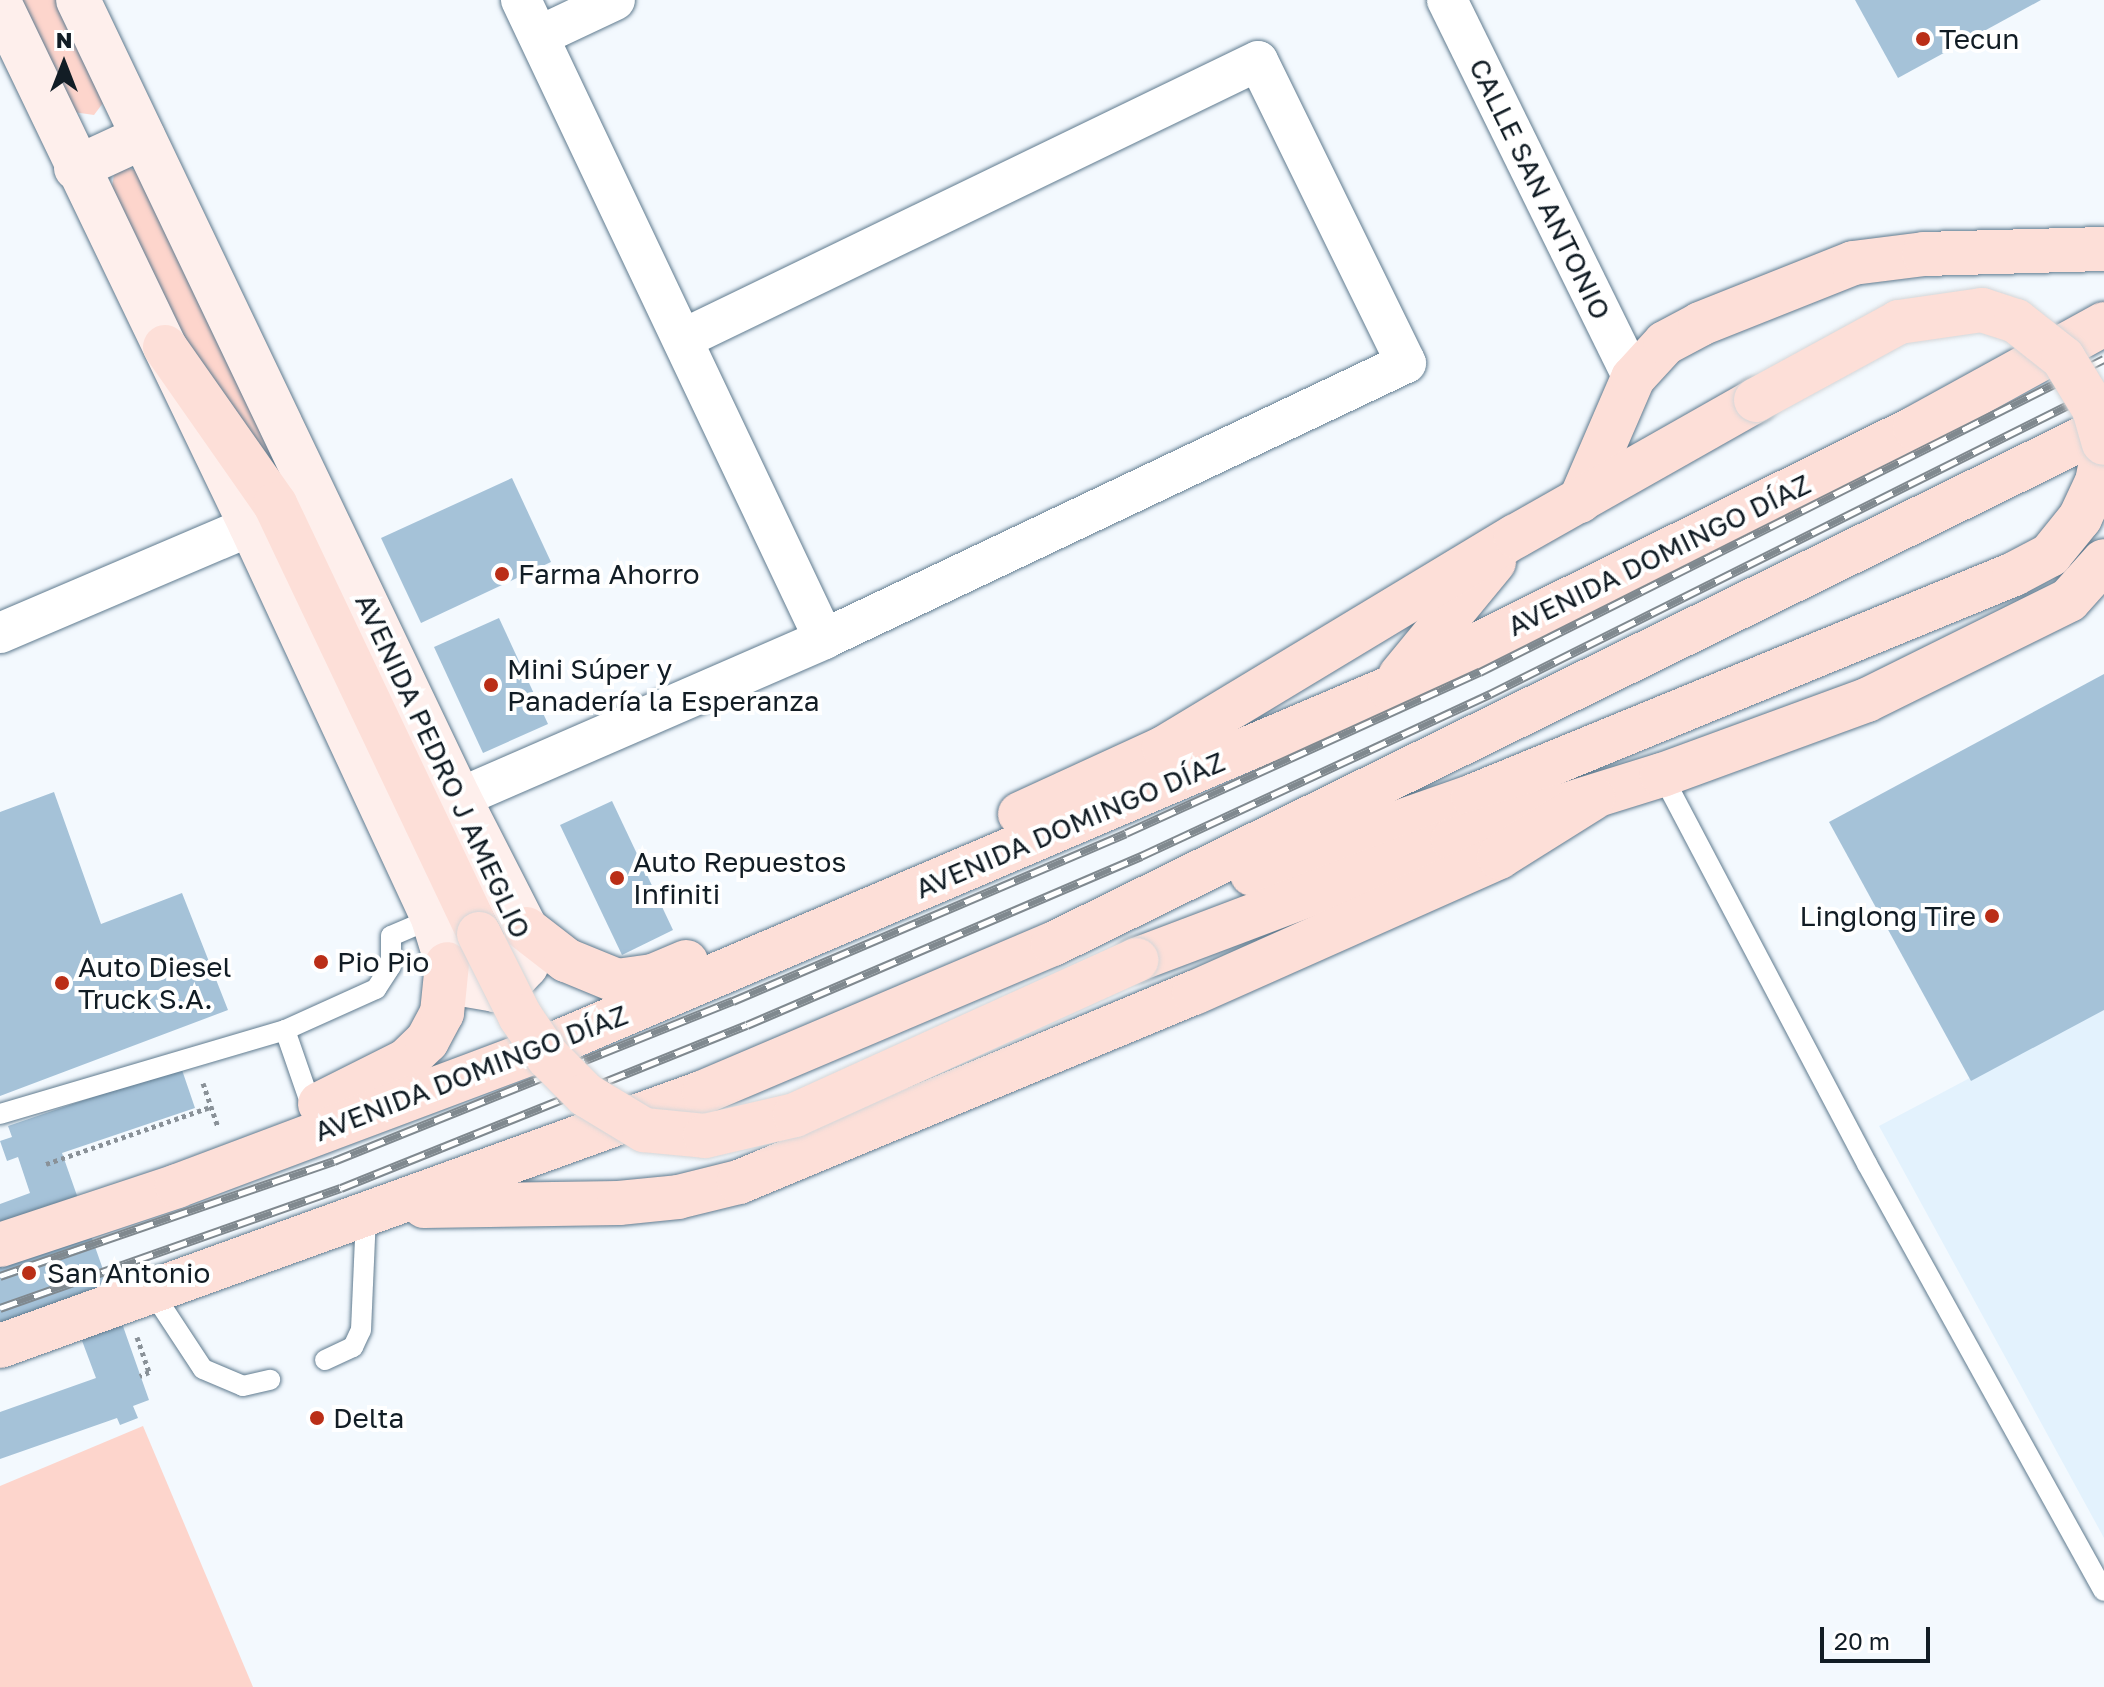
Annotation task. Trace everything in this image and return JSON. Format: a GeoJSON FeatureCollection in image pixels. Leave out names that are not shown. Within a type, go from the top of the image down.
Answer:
{"type":"FeatureCollection","features":[{"type":"Feature","properties":{"kind":"main road"},"geometry":{"type":"LineString","coordinates":[[1580,501],[1633,378],[1665,343],[1700,324],[1853,263],[1924,254],[2104,249]]}},
{"type":"Feature","properties":{"kind":"main road"},"geometry":{"type":"LineString","coordinates":[[526,929],[589,972],[617,981],[653,976],[1164,748],[1516,536],[1899,322],[1982,310],[2016,321],[2063,358],[2094,409],[2104,445],[2080,518],[2050,555],[1873,632],[1473,796],[1053,944]]}},
{"type":"Feature","properties":{"kind":"main road","name":"AVENIDA DOMINGO DÍAZ"},"geometry":{"type":"LineString","coordinates":[[0,1245],[177,1186],[542,1049],[1390,688],[1915,428],[2104,324]]}},
{"type":"Feature","properties":{"kind":"main road"},"geometry":{"type":"LineString","coordinates":[[165,347],[275,504],[520,1016],[548,1057],[586,1095],[644,1130],[705,1136],[795,1115],[1136,960],[1453,840],[1662,775],[1867,700],[2069,600],[2104,561]]}},
{"type":"Feature","properties":{"kind":"main road"},"geometry":{"type":"LineString","coordinates":[[0,1346],[704,1092],[1053,944],[2104,428]]}},
{"type":"Feature","properties":{"kind":"main road"},"geometry":{"type":"LineString","coordinates":[[1390,688],[1516,536]]}},
{"type":"Feature","properties":{"kind":"main road"},"geometry":{"type":"LineString","coordinates":[[378,1211],[619,1203],[678,1197],[739,1182],[1194,993],[1485,863],[1593,798]]}},
{"type":"Feature","properties":{"kind":"main road"},"geometry":{"type":"LineString","coordinates":[[177,1186],[259,1128],[312,1108],[406,1061],[427,1041],[442,1013],[447,964]]}},
{"type":"Feature","properties":{"kind":"street","name":"AVENIDA PEDRO J AMEGLIO"},"geometry":{"type":"LineString","coordinates":[[78,0],[459,798],[526,929],[526,966],[509,984],[495,990],[467,985],[447,964]]}},
{"type":"Feature","properties":{"kind":"street"},"geometry":{"type":"LineString","coordinates":[[521,0],[685,338],[824,639]]}},
{"type":"Feature","properties":{"kind":"street"},"geometry":{"type":"LineString","coordinates":[[539,36],[615,0]]}},
{"type":"Feature","properties":{"kind":"street","name":"CALLE SAN ANTONIO"},"geometry":{"type":"LineString","coordinates":[[1447,0],[1633,378]]}},
{"type":"Feature","properties":{"kind":"street"},"geometry":{"type":"LineString","coordinates":[[0,4],[76,168],[251,526],[433,918],[447,964]]}},
{"type":"Feature","properties":{"kind":"street"},"geometry":{"type":"LineString","coordinates":[[459,798],[824,639],[1406,363],[1258,61],[685,338]]}},
{"type":"Feature","properties":{"kind":"street"},"geometry":{"type":"LineString","coordinates":[[76,168],[143,137]]}},
{"type":"Feature","properties":{"kind":"street"},"geometry":{"type":"LineString","coordinates":[[0,633],[251,526]]}},
{"type":"Feature","properties":{"kind":"lane"},"geometry":{"type":"LineString","coordinates":[[1662,775],[1867,1164],[2104,1591]]}},
{"type":"Feature","properties":{"kind":"lane"},"geometry":{"type":"LineString","coordinates":[[0,1114],[285,1030],[376,989],[391,966],[391,936],[433,918]]}},
{"type":"Feature","properties":{"kind":"lane"},"geometry":{"type":"LineString","coordinates":[[285,1030],[312,1108]]}},
{"type":"Feature","properties":{"kind":"lane"},"geometry":{"type":"LineString","coordinates":[[325,1360],[353,1347],[361,1330],[378,1211]]}},
{"type":"Feature","properties":{"kind":"lane"},"geometry":{"type":"LineString","coordinates":[[153,1293],[203,1369],[243,1386],[270,1380]]}},
{"type":"Feature","properties":{"kind":"path"},"geometry":{"type":"LineString","coordinates":[[202,1080],[227,1150]]}},
{"type":"Feature","properties":{"kind":"path"},"geometry":{"type":"LineString","coordinates":[[46,1164],[211,1107]]}},
{"type":"Feature","properties":{"kind":"shaded area"},"geometry":{"type":"Polygon","coordinates":[[[20,0],[59,0],[103,103],[94,115],[73,112],[20,0]]]}},
{"type":"Feature","properties":{"kind":"shaded area"},"geometry":{"type":"Polygon","coordinates":[[[126,167],[139,172],[286,465],[280,475],[184,340],[112,187],[114,174],[126,167]]]}},
{"type":"Feature","properties":{"kind":"shaded area"},"geometry":{"type":"Polygon","coordinates":[[[2104,1007],[2104,1538],[1879,1126],[2104,1007]]]}},
{"type":"Feature","properties":{"kind":"shaded area"},"geometry":{"type":"Polygon","coordinates":[[[143,1426],[253,1687],[0,1687],[0,1486],[143,1426]]]}},
{"type":"Feature","properties":{"kind":"building","name":"Tecun"},"geometry":{"type":"Polygon","coordinates":[[[1855,0],[2041,0],[1898,78],[1855,0]]]}},
{"type":"Feature","properties":{"kind":"building"},"geometry":{"type":"Polygon","coordinates":[[[512,478],[551,562],[421,623],[381,538],[512,478]]]}},
{"type":"Feature","properties":{"kind":"building","name":"Mini Súper y Panadería la Esperanza"},"geometry":{"type":"Polygon","coordinates":[[[499,618],[548,724],[483,753],[434,647],[499,618]]]}},
{"type":"Feature","properties":{"kind":"building","name":"Linglong Tire"},"geometry":{"type":"Polygon","coordinates":[[[2104,674],[2104,1010],[1971,1081],[1829,822],[2104,674]]]}},
{"type":"Feature","properties":{"kind":"building","name":"Auto Diesel Truck S.A."},"geometry":{"type":"Polygon","coordinates":[[[54,792],[101,924],[182,893],[228,1010],[0,1096],[0,812],[54,792]]]}},
{"type":"Feature","properties":{"kind":"building","name":"Auto Repuestos Infiniti"},"geometry":{"type":"Polygon","coordinates":[[[612,801],[673,930],[622,955],[560,825],[612,801]]]}},
{"type":"Feature","properties":{"kind":"building"},"geometry":{"type":"Polygon","coordinates":[[[181,1067],[195,1108],[62,1153],[149,1400],[133,1406],[138,1418],[120,1425],[117,1418],[0,1459],[0,1412],[96,1378],[81,1338],[0,1366],[0,1204],[30,1193],[18,1157],[7,1161],[0,1141],[12,1137],[8,1126],[181,1067]]]}},
{"type":"Feature","properties":{"kind":"railway"},"geometry":{"type":"LineString","coordinates":[[0,1276],[334,1161],[733,1001],[1126,833],[1480,672],[2104,359]]}},
{"type":"Feature","properties":{"kind":"railway"},"geometry":{"type":"LineString","coordinates":[[0,1308],[341,1188],[747,1025],[1141,856],[1490,694],[2104,387]]}},
{"type":"Feature","properties":{"kind":"place","name":"Tecun"},"geometry":{"type":"Point","coordinates":[1923,39]}},
{"type":"Feature","properties":{"kind":"place","name":"Farma Ahorro"},"geometry":{"type":"Point","coordinates":[502,574]}},
{"type":"Feature","properties":{"kind":"place","name":"Mini Súper y Panadería la Esperanza"},"geometry":{"type":"Point","coordinates":[491,685]}},
{"type":"Feature","properties":{"kind":"place","name":"Auto Repuestos Infiniti"},"geometry":{"type":"Point","coordinates":[617,878]}},
{"type":"Feature","properties":{"kind":"place","name":"Linglong Tire"},"geometry":{"type":"Point","coordinates":[1992,916]}},
{"type":"Feature","properties":{"kind":"place","name":"Pio Pio"},"geometry":{"type":"Point","coordinates":[321,962]}},
{"type":"Feature","properties":{"kind":"place","name":"Auto Diesel Truck S.A."},"geometry":{"type":"Point","coordinates":[62,983]}},
{"type":"Feature","properties":{"kind":"place","name":"San Antonio"},"geometry":{"type":"Point","coordinates":[29,1273]}},
{"type":"Feature","properties":{"kind":"place","name":"Delta"},"geometry":{"type":"Point","coordinates":[317,1418]}}]}
